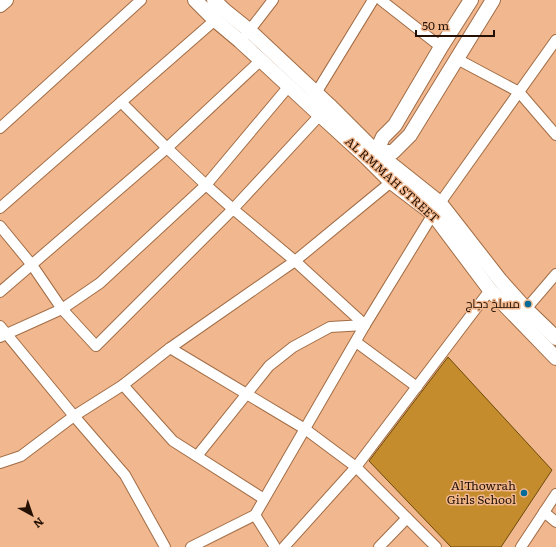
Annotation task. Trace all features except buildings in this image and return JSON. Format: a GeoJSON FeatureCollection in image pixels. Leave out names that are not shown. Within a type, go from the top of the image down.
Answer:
{"type":"FeatureCollection","features":[{"type":"Feature","properties":{"kind":"street"},"geometry":{"type":"LineString","coordinates":[[0,5],[6,0]]}},
{"type":"Feature","properties":{"kind":"street"},"geometry":{"type":"LineString","coordinates":[[0,128],[142,0]]}},
{"type":"Feature","properties":{"kind":"street","name":"AL RMMAH STREET"},"geometry":{"type":"LineString","coordinates":[[196,0],[215,20],[245,36],[371,155],[391,182],[437,209],[490,290],[556,358]]}},
{"type":"Feature","properties":{"kind":"street","name":"AL RMMAH STREET"},"geometry":{"type":"LineString","coordinates":[[214,0],[245,36],[261,60],[289,86],[312,99],[320,115],[437,209],[526,309],[556,338]]}},
{"type":"Feature","properties":{"kind":"street"},"geometry":{"type":"LineString","coordinates":[[245,36],[273,0]]}},
{"type":"Feature","properties":{"kind":"street"},"geometry":{"type":"LineString","coordinates":[[312,99],[373,0]]}},
{"type":"Feature","properties":{"kind":"street"},"geometry":{"type":"LineString","coordinates":[[381,0],[441,47]]}},
{"type":"Feature","properties":{"kind":"street"},"geometry":{"type":"LineString","coordinates":[[371,155],[382,137],[395,125],[470,0]]}},
{"type":"Feature","properties":{"kind":"street"},"geometry":{"type":"LineString","coordinates":[[371,155],[393,152],[410,135],[493,0]]}},
{"type":"Feature","properties":{"kind":"street"},"geometry":{"type":"LineString","coordinates":[[0,208],[215,20]]}},
{"type":"Feature","properties":{"kind":"street"},"geometry":{"type":"LineString","coordinates":[[191,547],[255,515],[365,325],[437,209],[556,40]]}},
{"type":"Feature","properties":{"kind":"street"},"geometry":{"type":"LineString","coordinates":[[0,292],[167,148],[261,60]]}},
{"type":"Feature","properties":{"kind":"street"},"geometry":{"type":"LineString","coordinates":[[457,60],[519,92],[556,134]]}},
{"type":"Feature","properties":{"kind":"street"},"geometry":{"type":"LineString","coordinates":[[165,547],[125,475],[2,333],[62,309],[100,284],[206,185],[289,86]]}},
{"type":"Feature","properties":{"kind":"street"},"geometry":{"type":"LineString","coordinates":[[121,102],[206,185],[296,261],[365,325]]}},
{"type":"Feature","properties":{"kind":"street"},"geometry":{"type":"LineString","coordinates":[[0,226],[32,265],[62,309],[96,346],[233,209],[320,115]]}},
{"type":"Feature","properties":{"kind":"street"},"geometry":{"type":"LineString","coordinates":[[0,463],[21,456],[74,416],[123,385],[170,348],[296,261],[391,182]]}},
{"type":"Feature","properties":{"kind":"street"},"geometry":{"type":"LineString","coordinates":[[526,309],[556,274]]}},
{"type":"Feature","properties":{"kind":"street"},"geometry":{"type":"LineString","coordinates":[[284,547],[356,468],[490,290]]}},
{"type":"Feature","properties":{"kind":"street"},"geometry":{"type":"LineString","coordinates":[[196,456],[269,366],[293,347],[330,327],[365,325]]}},
{"type":"Feature","properties":{"kind":"street"},"geometry":{"type":"LineString","coordinates":[[356,342],[416,387]]}},
{"type":"Feature","properties":{"kind":"street"},"geometry":{"type":"LineString","coordinates":[[170,348],[305,430],[356,468],[436,547]]}},
{"type":"Feature","properties":{"kind":"street"},"geometry":{"type":"LineString","coordinates":[[123,385],[173,441],[264,499]]}},
{"type":"Feature","properties":{"kind":"street"},"geometry":{"type":"LineString","coordinates":[[521,547],[556,494]]}},
{"type":"Feature","properties":{"kind":"street"},"geometry":{"type":"LineString","coordinates":[[544,512],[556,522]]}},
{"type":"Feature","properties":{"kind":"street"},"geometry":{"type":"LineString","coordinates":[[255,515],[275,547]]}},
{"type":"Feature","properties":{"kind":"street"},"geometry":{"type":"LineString","coordinates":[[379,547],[407,518]]}},
{"type":"Feature","properties":{"kind":"place","name":"مسلخ دجاج"},"geometry":{"type":"Point","coordinates":[528,304]}},
{"type":"Feature","properties":{"kind":"place","name":"AlThowrah Girls School"},"geometry":{"type":"Point","coordinates":[524,493]}}]}
